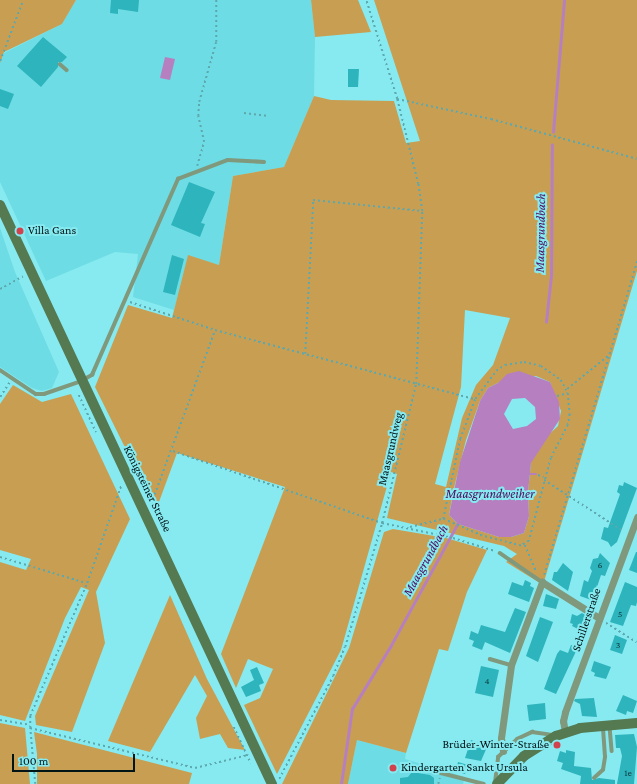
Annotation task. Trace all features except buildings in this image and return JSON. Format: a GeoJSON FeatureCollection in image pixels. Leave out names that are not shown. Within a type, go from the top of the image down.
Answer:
{"type":"FeatureCollection","features":[{"type":"Feature","properties":{"kind":"main road","name":"Königsteiner Straße"},"geometry":{"type":"LineString","coordinates":[[0,205],[81,382],[257,751],[274,783]]}},
{"type":"Feature","properties":{"kind":"main road"},"geometry":{"type":"LineString","coordinates":[[496,784],[524,756],[565,732],[637,723]]}},
{"type":"Feature","properties":{"kind":"street","name":"Schillerstraße"},"geometry":{"type":"LineString","coordinates":[[565,732],[563,721],[565,712],[637,517]]}},
{"type":"Feature","properties":{"kind":"street"},"geometry":{"type":"LineString","coordinates":[[503,751],[501,738],[511,665],[542,582],[599,618]]}},
{"type":"Feature","properties":{"kind":"lane"},"geometry":{"type":"LineString","coordinates":[[60,64],[67,70]]}},
{"type":"Feature","properties":{"kind":"lane"},"geometry":{"type":"LineString","coordinates":[[0,370],[36,394],[44,394],[81,382],[92,375],[126,301],[178,179],[228,160],[264,162]]}},
{"type":"Feature","properties":{"kind":"lane"},"geometry":{"type":"LineString","coordinates":[[500,553],[542,582]]}},
{"type":"Feature","properties":{"kind":"lane"},"geometry":{"type":"LineString","coordinates":[[490,659],[511,665]]}},
{"type":"Feature","properties":{"kind":"lane"},"geometry":{"type":"LineString","coordinates":[[607,726],[612,751]]}},
{"type":"Feature","properties":{"kind":"lane"},"geometry":{"type":"LineString","coordinates":[[594,778],[602,770],[605,757],[607,726]]}},
{"type":"Feature","properties":{"kind":"lane"},"geometry":{"type":"LineString","coordinates":[[496,784],[496,764],[503,751],[524,734],[538,731],[556,736]]}},
{"type":"Feature","properties":{"kind":"lane"},"geometry":{"type":"LineString","coordinates":[[441,773],[484,784]]}},
{"type":"Feature","properties":{"kind":"path"},"geometry":{"type":"LineString","coordinates":[[0,61],[23,0]]}},
{"type":"Feature","properties":{"kind":"path"},"geometry":{"type":"LineString","coordinates":[[194,173],[204,142],[198,116],[199,102],[216,42],[216,0]]}},
{"type":"Feature","properties":{"kind":"path","name":"Maasgrundweg"},"geometry":{"type":"LineString","coordinates":[[274,783],[333,676],[345,647],[382,523],[416,384],[422,211],[418,184],[397,99],[366,0]]}},
{"type":"Feature","properties":{"kind":"path"},"geometry":{"type":"LineString","coordinates":[[397,99],[491,119],[637,159]]}},
{"type":"Feature","properties":{"kind":"path"},"geometry":{"type":"LineString","coordinates":[[244,113],[269,116]]}},
{"type":"Feature","properties":{"kind":"path"},"geometry":{"type":"LineString","coordinates":[[305,354],[313,200],[422,211]]}},
{"type":"Feature","properties":{"kind":"path"},"geometry":{"type":"LineString","coordinates":[[542,582],[637,261]]}},
{"type":"Feature","properties":{"kind":"path"},"geometry":{"type":"LineString","coordinates":[[0,289],[30,271]]}},
{"type":"Feature","properties":{"kind":"path"},"geometry":{"type":"LineString","coordinates":[[126,301],[215,330],[475,399]]}},
{"type":"Feature","properties":{"kind":"path"},"geometry":{"type":"LineString","coordinates":[[145,514],[172,451],[215,330]]}},
{"type":"Feature","properties":{"kind":"path"},"geometry":{"type":"LineString","coordinates":[[567,390],[601,364],[610,354]]}},
{"type":"Feature","properties":{"kind":"path"},"geometry":{"type":"LineString","coordinates":[[443,519],[460,440],[475,399],[490,377],[505,366],[514,363],[541,366],[560,380],[567,390],[570,414],[568,425],[554,448],[544,480],[529,542],[525,545]]}},
{"type":"Feature","properties":{"kind":"path"},"geometry":{"type":"LineString","coordinates":[[0,397],[12,379]]}},
{"type":"Feature","properties":{"kind":"path"},"geometry":{"type":"LineString","coordinates":[[557,396],[568,393]]}},
{"type":"Feature","properties":{"kind":"path"},"geometry":{"type":"LineString","coordinates":[[172,451],[382,523],[453,538],[484,546],[500,553]]}},
{"type":"Feature","properties":{"kind":"path"},"geometry":{"type":"LineString","coordinates":[[35,784],[30,716],[87,583],[125,472]]}},
{"type":"Feature","properties":{"kind":"path"},"geometry":{"type":"LineString","coordinates":[[538,475],[545,477]]}},
{"type":"Feature","properties":{"kind":"path"},"geometry":{"type":"LineString","coordinates":[[544,480],[569,494],[630,535]]}},
{"type":"Feature","properties":{"kind":"path"},"geometry":{"type":"LineString","coordinates":[[450,483],[454,484]]}},
{"type":"Feature","properties":{"kind":"path"},"geometry":{"type":"LineString","coordinates":[[408,528],[443,519],[459,527],[498,541],[525,545]]}},
{"type":"Feature","properties":{"kind":"path"},"geometry":{"type":"LineString","coordinates":[[525,545],[542,582]]}},
{"type":"Feature","properties":{"kind":"path"},"geometry":{"type":"LineString","coordinates":[[0,557],[87,583]]}},
{"type":"Feature","properties":{"kind":"path"},"geometry":{"type":"LineString","coordinates":[[599,618],[637,642]]}},
{"type":"Feature","properties":{"kind":"path"},"geometry":{"type":"LineString","coordinates":[[0,720],[30,725]]}},
{"type":"Feature","properties":{"kind":"path"},"geometry":{"type":"LineString","coordinates":[[30,728],[196,768],[257,751]]}},
{"type":"Feature","properties":{"kind":"shaded area"},"geometry":{"type":"Polygon","coordinates":[[[0,0],[76,0],[62,24],[4,52],[0,63],[0,0]]]}},
{"type":"Feature","properties":{"kind":"shaded area"},"geometry":{"type":"Polygon","coordinates":[[[76,0],[311,0],[315,37],[314,96],[284,167],[233,176],[219,265],[188,256],[174,310],[133,297],[138,254],[115,252],[46,281],[0,182],[0,55],[62,24],[76,0]]]}},
{"type":"Feature","properties":{"kind":"shaded area"},"geometry":{"type":"Polygon","coordinates":[[[311,0],[358,0],[371,32],[315,37],[311,0]]]}},
{"type":"Feature","properties":{"kind":"shaded area"},"geometry":{"type":"Polygon","coordinates":[[[374,0],[637,0],[637,271],[543,585],[506,562],[517,554],[504,546],[387,518],[397,474],[391,472],[341,650],[277,774],[244,705],[260,698],[273,669],[248,659],[236,688],[221,654],[285,487],[177,453],[156,510],[95,387],[128,305],[172,318],[188,255],[219,265],[233,176],[284,167],[314,96],[331,100],[394,101],[406,143],[420,141],[374,0]],[[465,310],[461,387],[435,484],[446,487],[462,418],[476,385],[493,365],[510,318],[465,310]],[[536,376],[498,383],[488,388],[480,401],[466,440],[449,515],[458,524],[499,537],[511,537],[524,533],[529,516],[528,492],[531,462],[546,437],[558,426],[561,411],[550,382],[536,376]]]}},
{"type":"Feature","properties":{"kind":"shaded area"},"geometry":{"type":"Polygon","coordinates":[[[0,228],[15,272],[59,372],[52,388],[42,391],[32,388],[0,367],[0,228]]]}},
{"type":"Feature","properties":{"kind":"shaded area"},"geometry":{"type":"Polygon","coordinates":[[[13,385],[42,402],[71,394],[130,519],[96,592],[105,643],[72,732],[36,725],[35,716],[89,590],[81,587],[65,618],[25,721],[0,715],[0,562],[26,570],[31,559],[0,550],[0,404],[13,385]]]}},
{"type":"Feature","properties":{"kind":"shaded area"},"geometry":{"type":"Polygon","coordinates":[[[393,529],[446,538],[487,550],[467,592],[448,651],[439,649],[406,753],[357,740],[348,784],[282,784],[349,648],[384,532],[393,529]]]}},
{"type":"Feature","properties":{"kind":"shaded area"},"geometry":{"type":"Polygon","coordinates":[[[170,595],[207,679],[245,750],[228,748],[220,734],[200,739],[196,718],[207,696],[195,675],[150,752],[108,741],[170,595]]]}},
{"type":"Feature","properties":{"kind":"shaded area"},"geometry":{"type":"Polygon","coordinates":[[[0,723],[25,728],[30,784],[0,784],[0,723]]]}},
{"type":"Feature","properties":{"kind":"shaded area"},"geometry":{"type":"Polygon","coordinates":[[[34,732],[192,773],[189,784],[37,784],[37,754],[34,732]]]}},
{"type":"Feature","properties":{"kind":"shaded area","name":"Kindergarten Sankt Ursula"},"geometry":{"type":"Polygon","coordinates":[[[357,740],[406,753],[405,759],[465,777],[463,784],[348,784],[357,740]]]}},
{"type":"Feature","properties":{"kind":"water"},"geometry":{"type":"Polygon","coordinates":[[[165,57],[175,59],[170,80],[160,78],[165,57]]]}},
{"type":"Feature","properties":{"kind":"water","name":"Maasgrundweiher"},"geometry":{"type":"Polygon","coordinates":[[[519,371],[550,382],[559,402],[560,419],[531,463],[528,492],[529,516],[524,533],[511,537],[499,537],[458,524],[449,515],[460,462],[480,401],[488,388],[498,383],[507,374],[519,371]],[[525,398],[512,399],[504,414],[513,429],[527,426],[536,419],[535,407],[525,398]]]}},
{"type":"Feature","properties":{"kind":"waterway","name":"Maasgrundbach"},"geometry":{"type":"LineString","coordinates":[[553,132],[564,0]]}},
{"type":"Feature","properties":{"kind":"waterway","name":"Maasgrundbach"},"geometry":{"type":"LineString","coordinates":[[546,322],[551,275],[552,145]]}},
{"type":"Feature","properties":{"kind":"waterway"},"geometry":{"type":"LineString","coordinates":[[527,474],[536,474]]}},
{"type":"Feature","properties":{"kind":"waterway","name":"Maasgrundbach"},"geometry":{"type":"LineString","coordinates":[[341,784],[352,709],[390,647],[459,521]]}},
{"type":"Feature","properties":{"kind":"place","name":"Villa Gans"},"geometry":{"type":"Point","coordinates":[20,231]}},
{"type":"Feature","properties":{"kind":"place","name":"Brüder-Winter-Straße"},"geometry":{"type":"Point","coordinates":[557,745]}},
{"type":"Feature","properties":{"kind":"place","name":"Kindergarten Sankt Ursula"},"geometry":{"type":"Point","coordinates":[393,768]}}]}
